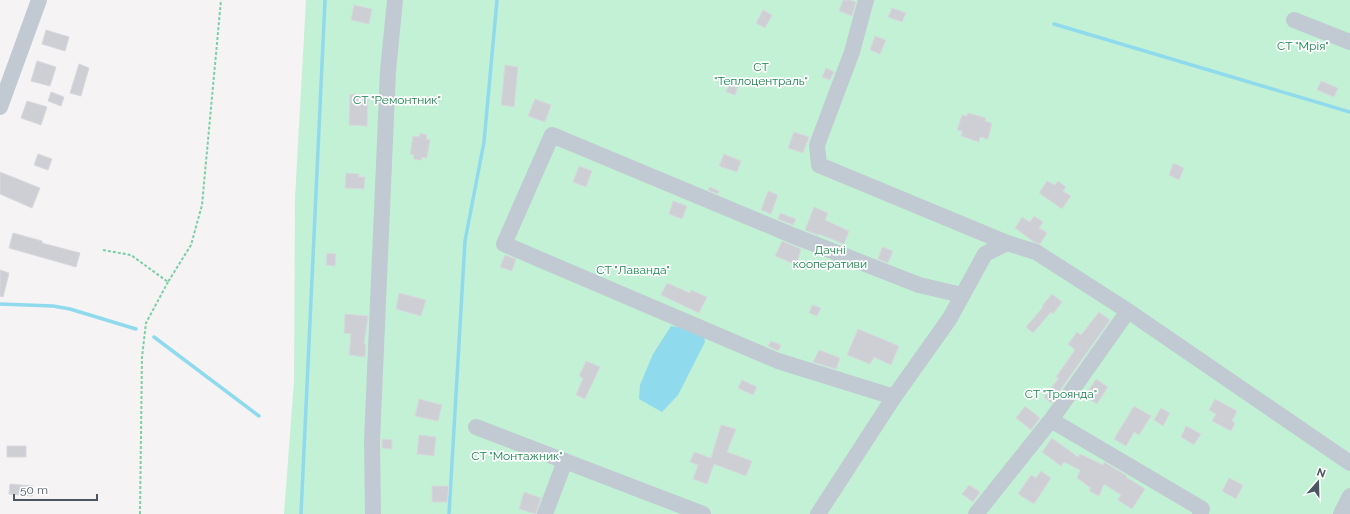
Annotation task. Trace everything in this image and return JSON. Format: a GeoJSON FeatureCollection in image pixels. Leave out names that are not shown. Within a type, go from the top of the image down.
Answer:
{"type":"FeatureCollection","features":[{"type":"Feature","properties":{"kind":"street"},"geometry":{"type":"LineString","coordinates":[[0,107],[39,0]]}},
{"type":"Feature","properties":{"kind":"street"},"geometry":{"type":"LineString","coordinates":[[373,514],[372,441],[388,70],[395,0]]}},
{"type":"Feature","properties":{"kind":"street"},"geometry":{"type":"LineString","coordinates":[[866,0],[852,52],[817,145],[819,165],[1007,243],[1036,252],[1128,311],[1350,463]]}},
{"type":"Feature","properties":{"kind":"street"},"geometry":{"type":"LineString","coordinates":[[1294,20],[1350,42]]}},
{"type":"Feature","properties":{"kind":"street"},"geometry":{"type":"LineString","coordinates":[[894,397],[778,361],[504,244],[552,136],[794,236],[919,285],[962,295]]}},
{"type":"Feature","properties":{"kind":"street"},"geometry":{"type":"LineString","coordinates":[[818,514],[894,397],[950,318],[985,254],[1007,243]]}},
{"type":"Feature","properties":{"kind":"street"},"geometry":{"type":"LineString","coordinates":[[977,514],[1050,420],[1128,311]]}},
{"type":"Feature","properties":{"kind":"street"},"geometry":{"type":"LineString","coordinates":[[1050,420],[1202,509],[1200,514]]}},
{"type":"Feature","properties":{"kind":"street"},"geometry":{"type":"LineString","coordinates":[[476,427],[703,514]]}},
{"type":"Feature","properties":{"kind":"street"},"geometry":{"type":"LineString","coordinates":[[544,514],[565,461]]}},
{"type":"Feature","properties":{"kind":"street"},"geometry":{"type":"LineString","coordinates":[[1341,514],[1350,496]]}},
{"type":"Feature","properties":{"kind":"path"},"geometry":{"type":"LineString","coordinates":[[140,514],[142,357],[146,323],[168,282],[191,246],[202,205],[221,0]]}},
{"type":"Feature","properties":{"kind":"path"},"geometry":{"type":"LineString","coordinates":[[103,250],[131,255],[168,282]]}},
{"type":"Feature","properties":{"kind":"green space","name":"Дачні кооперативи"},"geometry":{"type":"Polygon","coordinates":[[[306,0],[1350,0],[1350,514],[284,514],[294,381],[295,198],[306,0]]]}},
{"type":"Feature","properties":{"kind":"water"},"geometry":{"type":"Polygon","coordinates":[[[671,326],[684,328],[704,336],[705,342],[678,395],[662,412],[639,399],[640,385],[653,354],[671,326]]]}},
{"type":"Feature","properties":{"kind":"building"},"geometry":{"type":"Polygon","coordinates":[[[843,0],[856,2],[852,16],[839,11],[843,0]]]}},
{"type":"Feature","properties":{"kind":"building"},"geometry":{"type":"Polygon","coordinates":[[[354,5],[372,9],[369,24],[351,20],[354,5]]]}},
{"type":"Feature","properties":{"kind":"building"},"geometry":{"type":"Polygon","coordinates":[[[892,8],[906,13],[902,22],[888,17],[892,8]]]}},
{"type":"Feature","properties":{"kind":"building"},"geometry":{"type":"Polygon","coordinates":[[[763,10],[772,15],[765,28],[756,23],[763,10]]]}},
{"type":"Feature","properties":{"kind":"building"},"geometry":{"type":"Polygon","coordinates":[[[46,30],[69,37],[65,51],[42,44],[46,30]]]}},
{"type":"Feature","properties":{"kind":"building"},"geometry":{"type":"Polygon","coordinates":[[[875,36],[886,40],[880,54],[870,50],[875,36]]]}},
{"type":"Feature","properties":{"kind":"building"},"geometry":{"type":"Polygon","coordinates":[[[37,61],[56,67],[50,86],[31,81],[37,61]]]}},
{"type":"Feature","properties":{"kind":"building"},"geometry":{"type":"Polygon","coordinates":[[[79,64],[89,68],[81,96],[70,93],[79,64]]]}},
{"type":"Feature","properties":{"kind":"building"},"geometry":{"type":"Polygon","coordinates":[[[505,65],[518,67],[514,107],[501,105],[505,65]]]}},
{"type":"Feature","properties":{"kind":"building"},"geometry":{"type":"Polygon","coordinates":[[[826,68],[834,72],[830,80],[822,77],[826,68]]]}},
{"type":"Feature","properties":{"kind":"building"},"geometry":{"type":"Polygon","coordinates":[[[730,80],[739,83],[735,95],[726,92],[730,80]]]}},
{"type":"Feature","properties":{"kind":"building"},"geometry":{"type":"Polygon","coordinates":[[[1321,81],[1338,88],[1334,97],[1317,90],[1321,81]]]}},
{"type":"Feature","properties":{"kind":"building"},"geometry":{"type":"Polygon","coordinates":[[[51,92],[64,97],[61,106],[48,101],[51,92]]]}},
{"type":"Feature","properties":{"kind":"building"},"geometry":{"type":"Polygon","coordinates":[[[350,94],[368,95],[367,126],[349,125],[350,94]]]}},
{"type":"Feature","properties":{"kind":"building"},"geometry":{"type":"Polygon","coordinates":[[[535,99],[551,105],[545,122],[528,116],[535,99]]]}},
{"type":"Feature","properties":{"kind":"building"},"geometry":{"type":"Polygon","coordinates":[[[27,101],[47,107],[41,125],[21,118],[27,101]]]}},
{"type":"Feature","properties":{"kind":"building"},"geometry":{"type":"Polygon","coordinates":[[[968,113],[986,118],[985,121],[992,123],[988,139],[980,137],[979,142],[961,136],[962,131],[957,130],[962,115],[967,116],[968,113]]]}},
{"type":"Feature","properties":{"kind":"building"},"geometry":{"type":"Polygon","coordinates":[[[794,132],[809,137],[803,153],[788,148],[794,132]]]}},
{"type":"Feature","properties":{"kind":"building"},"geometry":{"type":"Polygon","coordinates":[[[420,133],[427,135],[426,139],[430,140],[427,158],[422,157],[422,160],[413,159],[414,155],[410,154],[413,136],[419,137],[420,133]]]}},
{"type":"Feature","properties":{"kind":"building"},"geometry":{"type":"Polygon","coordinates":[[[38,154],[52,159],[48,170],[34,165],[38,154]]]}},
{"type":"Feature","properties":{"kind":"building"},"geometry":{"type":"Polygon","coordinates":[[[724,154],[741,161],[737,172],[719,166],[724,154]]]}},
{"type":"Feature","properties":{"kind":"building"},"geometry":{"type":"Polygon","coordinates":[[[1173,163],[1184,168],[1179,180],[1169,175],[1173,163]]]}},
{"type":"Feature","properties":{"kind":"building"},"geometry":{"type":"Polygon","coordinates":[[[579,166],[592,171],[586,187],[573,182],[579,166]]]}},
{"type":"Feature","properties":{"kind":"building"},"geometry":{"type":"Polygon","coordinates":[[[0,172],[40,188],[32,208],[0,194],[0,172]]]}},
{"type":"Feature","properties":{"kind":"building"},"geometry":{"type":"Polygon","coordinates":[[[346,173],[359,174],[359,177],[365,177],[364,189],[345,188],[346,173]]]}},
{"type":"Feature","properties":{"kind":"building"},"geometry":{"type":"Polygon","coordinates":[[[1047,181],[1055,185],[1058,181],[1066,187],[1063,191],[1071,196],[1062,209],[1039,193],[1047,181]]]}},
{"type":"Feature","properties":{"kind":"building"},"geometry":{"type":"Polygon","coordinates":[[[710,187],[719,191],[718,194],[708,190],[710,187]]]}},
{"type":"Feature","properties":{"kind":"building"},"geometry":{"type":"Polygon","coordinates":[[[768,191],[778,195],[771,214],[761,210],[768,191]]]}},
{"type":"Feature","properties":{"kind":"building"},"geometry":{"type":"Polygon","coordinates":[[[673,201],[687,206],[682,219],[669,214],[673,201]]]}},
{"type":"Feature","properties":{"kind":"building"},"geometry":{"type":"Polygon","coordinates":[[[814,207],[828,213],[825,220],[849,231],[844,244],[805,230],[814,207]]]}},
{"type":"Feature","properties":{"kind":"building"},"geometry":{"type":"Polygon","coordinates":[[[780,213],[796,219],[793,225],[778,219],[780,213]]]}},
{"type":"Feature","properties":{"kind":"building"},"geometry":{"type":"Polygon","coordinates":[[[1034,216],[1043,222],[1039,228],[1047,233],[1040,244],[1034,242],[1015,228],[1022,217],[1030,222],[1034,216]]]}},
{"type":"Feature","properties":{"kind":"building"},"geometry":{"type":"Polygon","coordinates":[[[13,233],[42,241],[42,243],[80,253],[76,267],[9,248],[13,233]]]}},
{"type":"Feature","properties":{"kind":"building"},"geometry":{"type":"Polygon","coordinates":[[[782,241],[801,249],[796,265],[775,256],[782,241]]]}},
{"type":"Feature","properties":{"kind":"building"},"geometry":{"type":"Polygon","coordinates":[[[882,247],[893,251],[888,263],[878,259],[882,247]]]}},
{"type":"Feature","properties":{"kind":"building"},"geometry":{"type":"Polygon","coordinates":[[[327,253],[336,254],[335,266],[326,265],[327,253]]]}},
{"type":"Feature","properties":{"kind":"building"},"geometry":{"type":"Polygon","coordinates":[[[505,255],[516,259],[512,271],[500,267],[505,255]]]}},
{"type":"Feature","properties":{"kind":"building"},"geometry":{"type":"Polygon","coordinates":[[[0,270],[9,273],[3,297],[0,296],[0,270]]]}},
{"type":"Feature","properties":{"kind":"building"},"geometry":{"type":"Polygon","coordinates":[[[667,283],[690,293],[691,290],[707,297],[699,313],[661,295],[667,283]]]}},
{"type":"Feature","properties":{"kind":"building"},"geometry":{"type":"Polygon","coordinates":[[[399,293],[426,300],[421,316],[396,309],[399,293]]]}},
{"type":"Feature","properties":{"kind":"building"},"geometry":{"type":"Polygon","coordinates":[[[1052,294],[1062,302],[1053,314],[1051,312],[1033,333],[1026,327],[1052,294]]]}},
{"type":"Feature","properties":{"kind":"building"},"geometry":{"type":"Polygon","coordinates":[[[812,305],[821,308],[817,316],[809,313],[812,305]]]}},
{"type":"Feature","properties":{"kind":"building"},"geometry":{"type":"Polygon","coordinates":[[[1099,312],[1110,320],[1051,403],[1044,397],[1059,378],[1056,377],[1075,350],[1068,344],[1077,332],[1081,335],[1099,312]]]}},
{"type":"Feature","properties":{"kind":"building"},"geometry":{"type":"Polygon","coordinates":[[[345,314],[368,316],[364,344],[366,344],[365,357],[349,355],[351,334],[344,333],[345,314]]]}},
{"type":"Feature","properties":{"kind":"building"},"geometry":{"type":"Polygon","coordinates":[[[858,329],[899,346],[891,365],[874,357],[870,364],[847,355],[858,329]]]}},
{"type":"Feature","properties":{"kind":"building"},"geometry":{"type":"Polygon","coordinates":[[[771,341],[781,345],[778,351],[768,346],[771,341]]]}},
{"type":"Feature","properties":{"kind":"building"},"geometry":{"type":"Polygon","coordinates":[[[819,350],[840,358],[836,369],[813,362],[819,350]]]}},
{"type":"Feature","properties":{"kind":"building"},"geometry":{"type":"Polygon","coordinates":[[[586,361],[600,367],[585,399],[576,395],[583,378],[579,376],[586,361]]]}},
{"type":"Feature","properties":{"kind":"building"},"geometry":{"type":"Polygon","coordinates":[[[1096,379],[1108,387],[1097,404],[1085,396],[1096,379]]]}},
{"type":"Feature","properties":{"kind":"building"},"geometry":{"type":"Polygon","coordinates":[[[742,380],[757,387],[753,395],[738,388],[742,380]]]}},
{"type":"Feature","properties":{"kind":"building"},"geometry":{"type":"Polygon","coordinates":[[[419,399],[442,405],[438,421],[415,416],[419,399]]]}},
{"type":"Feature","properties":{"kind":"building"},"geometry":{"type":"Polygon","coordinates":[[[1215,399],[1237,411],[1232,421],[1235,423],[1231,431],[1212,421],[1216,414],[1209,410],[1215,399]]]}},
{"type":"Feature","properties":{"kind":"building"},"geometry":{"type":"Polygon","coordinates":[[[1025,406],[1040,418],[1031,430],[1016,418],[1025,406]]]}},
{"type":"Feature","properties":{"kind":"building"},"geometry":{"type":"Polygon","coordinates":[[[1134,406],[1151,416],[1139,435],[1134,432],[1126,446],[1114,439],[1134,406]]]}},
{"type":"Feature","properties":{"kind":"building"},"geometry":{"type":"Polygon","coordinates":[[[1161,408],[1170,413],[1163,426],[1154,420],[1161,408]]]}},
{"type":"Feature","properties":{"kind":"building"},"geometry":{"type":"Polygon","coordinates":[[[721,425],[736,429],[727,452],[752,461],[746,476],[714,464],[707,484],[693,479],[698,465],[690,462],[694,452],[711,458],[721,425]]]}},
{"type":"Feature","properties":{"kind":"building"},"geometry":{"type":"Polygon","coordinates":[[[1186,426],[1201,434],[1194,445],[1181,437],[1186,426]]]}},
{"type":"Feature","properties":{"kind":"building"},"geometry":{"type":"Polygon","coordinates":[[[419,435],[436,437],[434,456],[417,454],[419,435]]]}},
{"type":"Feature","properties":{"kind":"building"},"geometry":{"type":"Polygon","coordinates":[[[1052,438],[1078,457],[1080,454],[1103,465],[1104,462],[1145,489],[1132,509],[1118,500],[1121,495],[1104,484],[1099,496],[1089,491],[1091,488],[1077,478],[1080,470],[1064,462],[1061,466],[1042,452],[1052,438]]]}},
{"type":"Feature","properties":{"kind":"building"},"geometry":{"type":"Polygon","coordinates":[[[382,439],[392,440],[392,449],[382,448],[382,439]]]}},
{"type":"Feature","properties":{"kind":"building"},"geometry":{"type":"Polygon","coordinates":[[[7,446],[26,446],[26,457],[7,457],[7,446]]]}},
{"type":"Feature","properties":{"kind":"building"},"geometry":{"type":"Polygon","coordinates":[[[1041,471],[1051,478],[1034,504],[1018,494],[1031,475],[1036,478],[1041,471]]]}},
{"type":"Feature","properties":{"kind":"building"},"geometry":{"type":"Polygon","coordinates":[[[1229,478],[1243,485],[1236,499],[1222,491],[1229,478]]]}},
{"type":"Feature","properties":{"kind":"building"},"geometry":{"type":"Polygon","coordinates":[[[10,484],[33,486],[32,496],[9,494],[10,484]]]}},
{"type":"Feature","properties":{"kind":"building"},"geometry":{"type":"Polygon","coordinates":[[[969,485],[980,492],[973,502],[962,494],[969,485]]]}},
{"type":"Feature","properties":{"kind":"building"},"geometry":{"type":"Polygon","coordinates":[[[432,486],[449,486],[447,502],[432,502],[432,486]]]}},
{"type":"Feature","properties":{"kind":"building"},"geometry":{"type":"Polygon","coordinates":[[[524,492],[541,498],[536,514],[519,509],[524,492]]]}},
{"type":"Feature","properties":{"kind":"waterway"},"geometry":{"type":"LineString","coordinates":[[301,514],[325,0]]}},
{"type":"Feature","properties":{"kind":"waterway"},"geometry":{"type":"LineString","coordinates":[[449,514],[465,241],[484,142],[497,0]]}},
{"type":"Feature","properties":{"kind":"waterway"},"geometry":{"type":"LineString","coordinates":[[1054,24],[1350,112]]}},
{"type":"Feature","properties":{"kind":"waterway"},"geometry":{"type":"LineString","coordinates":[[0,304],[53,306],[70,309],[136,329]]}},
{"type":"Feature","properties":{"kind":"waterway"},"geometry":{"type":"LineString","coordinates":[[154,337],[259,416]]}},
{"type":"Feature","properties":{"kind":"park label","name":"СТ \"Мрія\""},"geometry":{"type":"Point","coordinates":[1303,46]}},
{"type":"Feature","properties":{"kind":"park label","name":"СТ \"Теплоцентраль\""},"geometry":{"type":"Point","coordinates":[761,74]}},
{"type":"Feature","properties":{"kind":"park label","name":"СТ \"Ремонтник\""},"geometry":{"type":"Point","coordinates":[397,100]}},
{"type":"Feature","properties":{"kind":"park label","name":"СТ \"Лаванда\""},"geometry":{"type":"Point","coordinates":[633,270]}},
{"type":"Feature","properties":{"kind":"park label","name":"СТ \"Троянда\""},"geometry":{"type":"Point","coordinates":[1061,394]}},
{"type":"Feature","properties":{"kind":"park label","name":"СТ \"Монтажник\""},"geometry":{"type":"Point","coordinates":[517,456]}}]}
